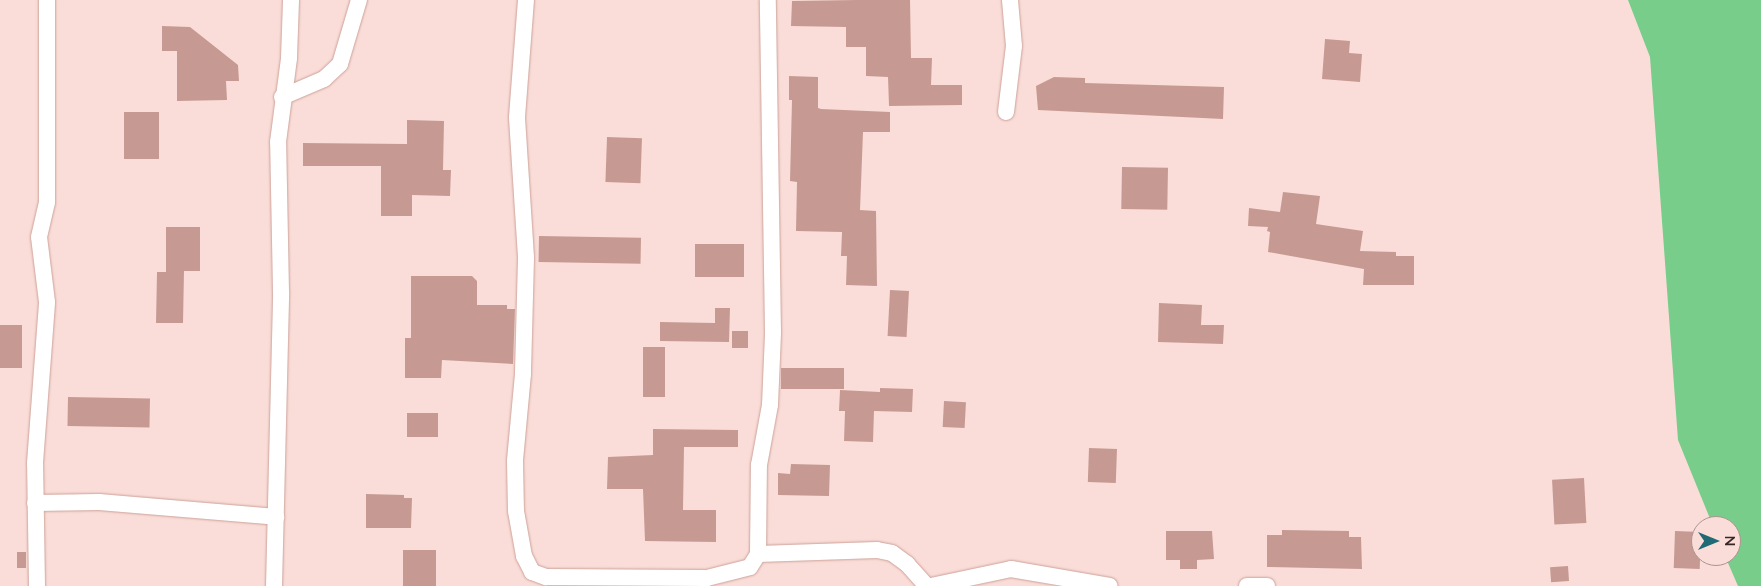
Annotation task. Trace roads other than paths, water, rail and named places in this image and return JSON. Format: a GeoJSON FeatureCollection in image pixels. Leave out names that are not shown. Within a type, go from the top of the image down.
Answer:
{"type":"FeatureCollection","features":[{"type":"Feature","properties":{"kind":"street"},"geometry":{"type":"LineString","coordinates":[[37,586],[35,464],[47,302],[39,237],[48,202],[47,0]]}},
{"type":"Feature","properties":{"kind":"street"},"geometry":{"type":"LineString","coordinates":[[274,586],[281,292],[278,142],[282,97],[289,58],[291,0]]}},
{"type":"Feature","properties":{"kind":"street"},"geometry":{"type":"LineString","coordinates":[[282,97],[324,79],[340,64],[359,0]]}},
{"type":"Feature","properties":{"kind":"street"},"geometry":{"type":"LineString","coordinates":[[526,0],[517,118],[526,258],[523,374],[515,461],[516,511],[524,556],[532,572],[546,577],[707,578],[750,568],[758,554],[758,466],[770,405],[773,332],[768,0]]}},
{"type":"Feature","properties":{"kind":"street"},"geometry":{"type":"LineString","coordinates":[[1006,112],[1014,46],[1010,0]]}},
{"type":"Feature","properties":{"kind":"street"},"geometry":{"type":"LineString","coordinates":[[36,503],[99,502],[276,518]]}},
{"type":"Feature","properties":{"kind":"street"},"geometry":{"type":"LineString","coordinates":[[758,554],[878,550],[900,558],[927,586]]}},
{"type":"Feature","properties":{"kind":"street"},"geometry":{"type":"LineString","coordinates":[[931,586],[1011,569],[1110,586]]}},
{"type":"Feature","properties":{"kind":"street"},"geometry":{"type":"LineString","coordinates":[[1247,586],[1267,586]]}}]}
